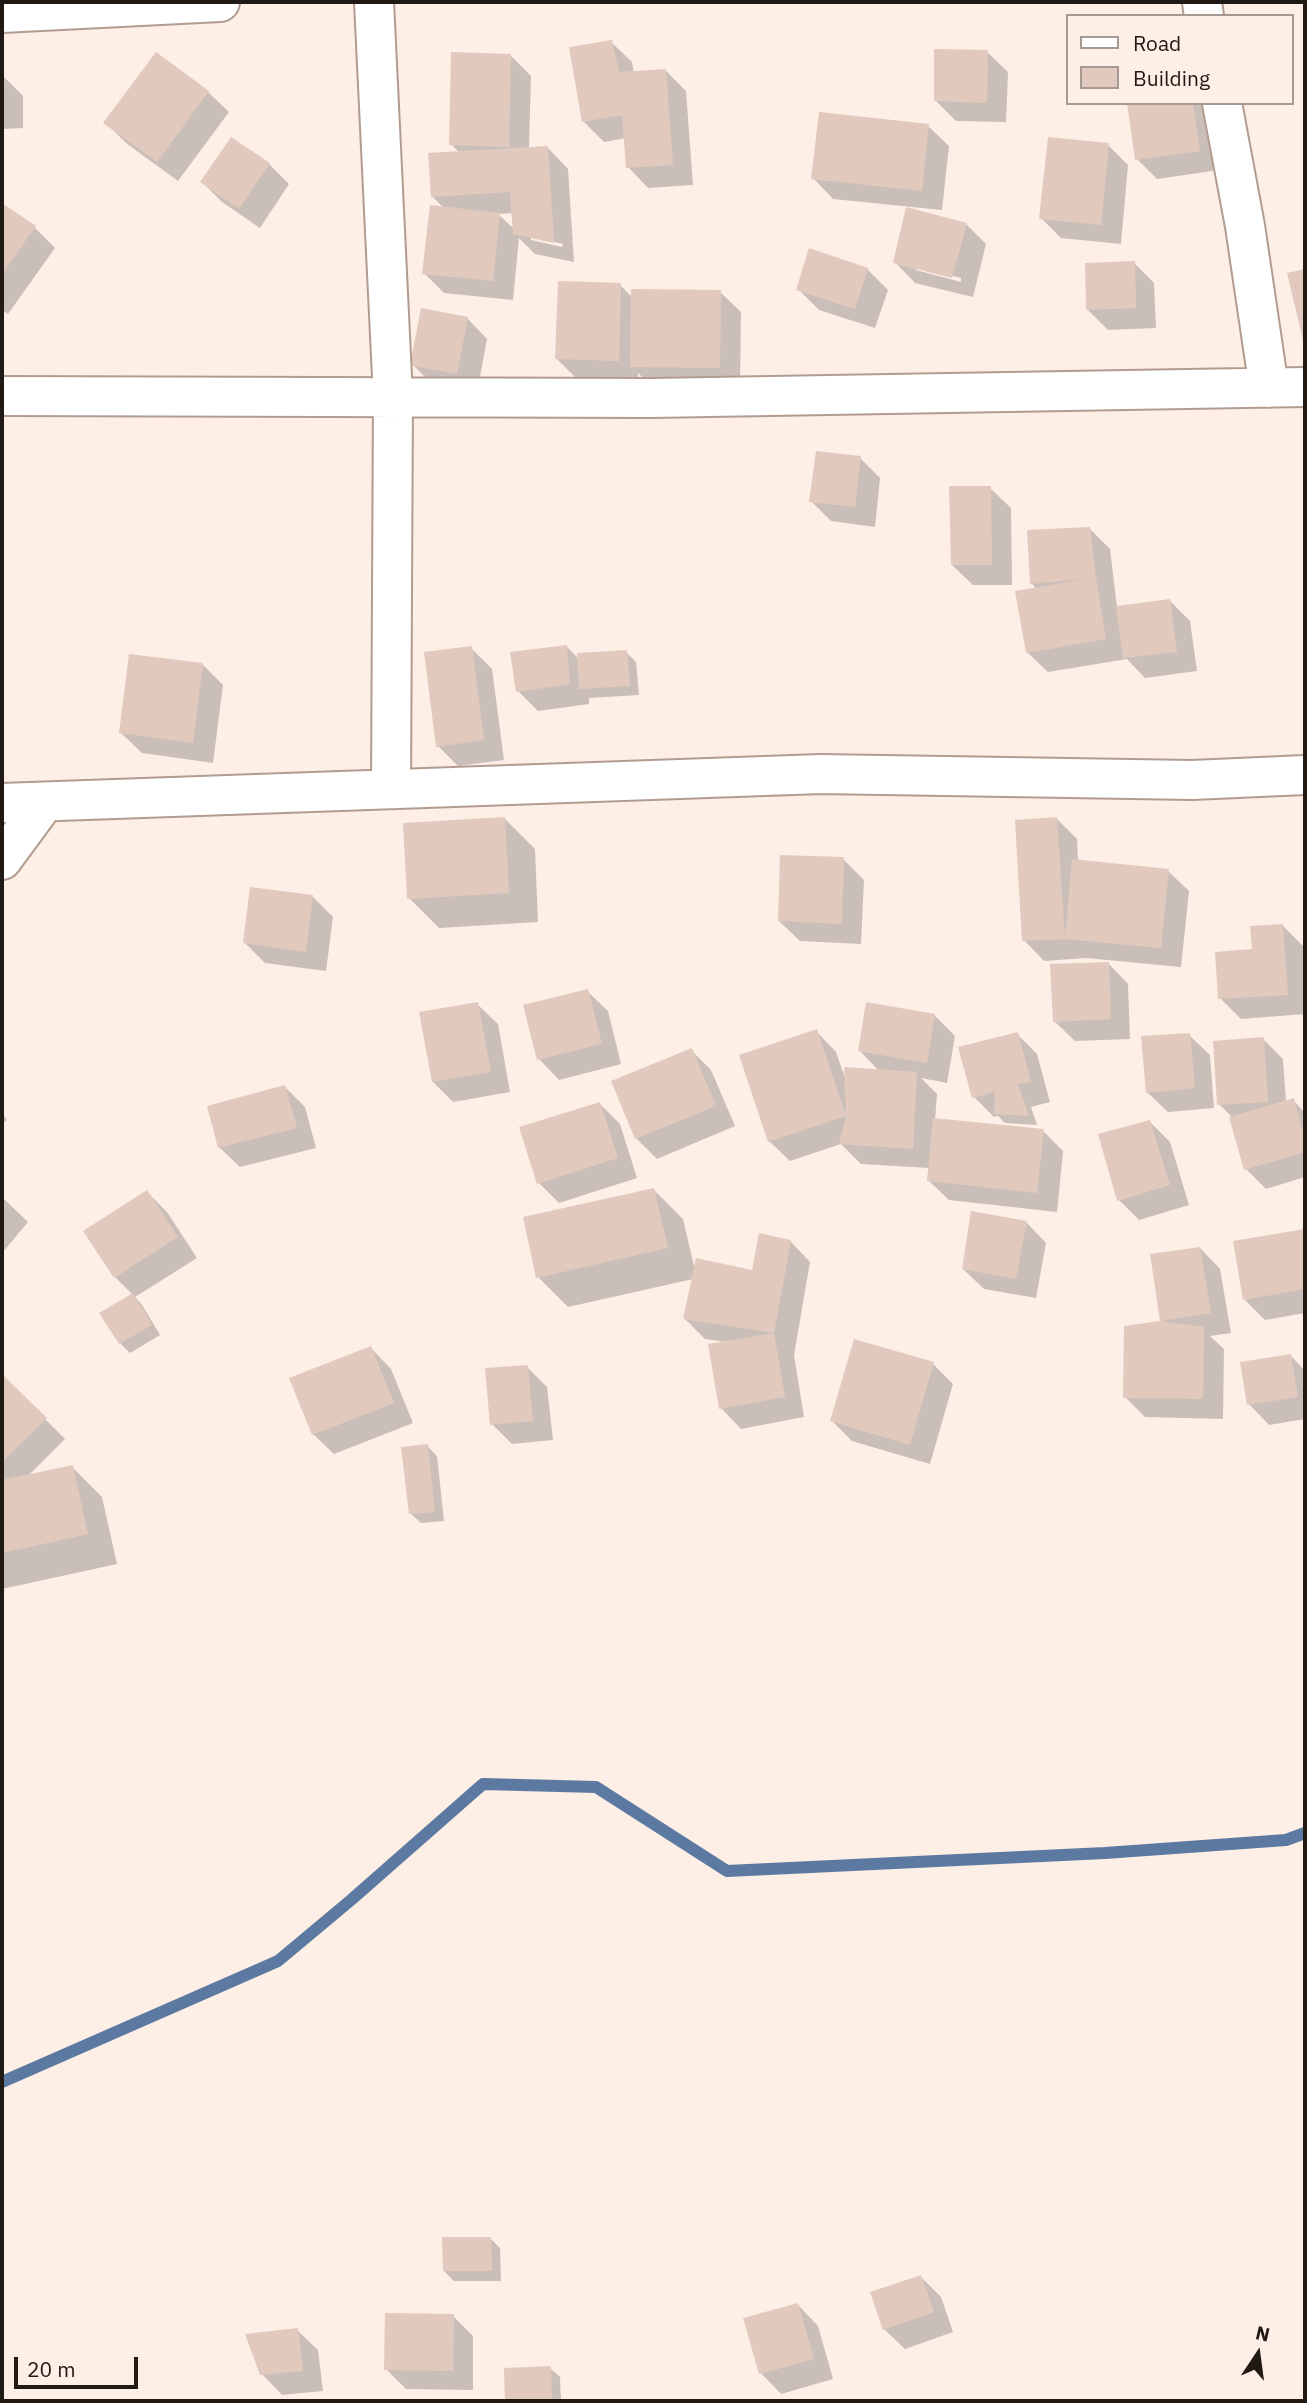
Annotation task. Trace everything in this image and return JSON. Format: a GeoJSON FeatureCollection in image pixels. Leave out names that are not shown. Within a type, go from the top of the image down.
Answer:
{"type":"FeatureCollection","features":[{"type":"Feature","properties":{"kind":"street"},"geometry":{"type":"LineString","coordinates":[[2,13],[220,2]]}},
{"type":"Feature","properties":{"kind":"street"},"geometry":{"type":"LineString","coordinates":[[374,2],[393,398],[390,789]]}},
{"type":"Feature","properties":{"kind":"street"},"geometry":{"type":"LineString","coordinates":[[2,396],[651,398],[1287,388],[1245,226],[1222,105]]}},
{"type":"Feature","properties":{"kind":"street"},"geometry":{"type":"LineString","coordinates":[[2,803],[821,774],[1192,780],[1305,775]]}},
{"type":"Feature","properties":{"kind":"street"},"geometry":{"type":"LineString","coordinates":[[2,860],[44,803]]}},
{"type":"Feature","properties":{"kind":"building"},"geometry":{"type":"Polygon","coordinates":[[[612,40],[619,72],[666,69],[673,165],[626,168],[622,115],[582,122],[569,47],[612,40]]]}},
{"type":"Feature","properties":{"kind":"building"},"geometry":{"type":"Polygon","coordinates":[[[934,49],[988,50],[987,103],[934,101],[934,49]]]}},
{"type":"Feature","properties":{"kind":"building"},"geometry":{"type":"Polygon","coordinates":[[[156,52],[209,91],[157,162],[103,123],[156,52]]]}},
{"type":"Feature","properties":{"kind":"building"},"geometry":{"type":"Polygon","coordinates":[[[451,52],[511,54],[509,147],[449,145],[451,52]]]}},
{"type":"Feature","properties":{"kind":"building"},"geometry":{"type":"Polygon","coordinates":[[[1127,105],[1193,105],[1200,151],[1135,160],[1127,105]]]}},
{"type":"Feature","properties":{"kind":"building"},"geometry":{"type":"Polygon","coordinates":[[[819,112],[929,124],[922,191],[811,179],[819,112]]]}},
{"type":"Feature","properties":{"kind":"building"},"geometry":{"type":"Polygon","coordinates":[[[231,137],[270,163],[239,209],[200,182],[231,137]]]}},
{"type":"Feature","properties":{"kind":"building"},"geometry":{"type":"Polygon","coordinates":[[[1048,137],[1109,143],[1101,225],[1039,219],[1048,137]]]}},
{"type":"Feature","properties":{"kind":"building"},"geometry":{"type":"Polygon","coordinates":[[[548,146],[554,243],[513,234],[510,192],[431,197],[428,153],[548,146]]]}},
{"type":"Feature","properties":{"kind":"building"},"geometry":{"type":"Polygon","coordinates":[[[2,203],[36,226],[2,274],[2,203]]]}},
{"type":"Feature","properties":{"kind":"building"},"geometry":{"type":"Polygon","coordinates":[[[430,205],[500,213],[493,281],[422,274],[430,205]]]}},
{"type":"Feature","properties":{"kind":"building"},"geometry":{"type":"Polygon","coordinates":[[[906,207],[967,223],[952,278],[893,263],[906,207]]]}},
{"type":"Feature","properties":{"kind":"building"},"geometry":{"type":"Polygon","coordinates":[[[809,248],[868,268],[855,309],[796,290],[809,248]]]}},
{"type":"Feature","properties":{"kind":"building"},"geometry":{"type":"Polygon","coordinates":[[[1135,261],[1136,308],[1086,310],[1085,263],[1135,261]]]}},
{"type":"Feature","properties":{"kind":"building"},"geometry":{"type":"Polygon","coordinates":[[[1305,269],[1305,344],[1304,344],[1287,273],[1305,269]]]}},
{"type":"Feature","properties":{"kind":"building"},"geometry":{"type":"Polygon","coordinates":[[[558,281],[621,283],[619,361],[555,359],[558,281]]]}},
{"type":"Feature","properties":{"kind":"building"},"geometry":{"type":"Polygon","coordinates":[[[631,289],[721,290],[720,368],[630,367],[631,289]]]}},
{"type":"Feature","properties":{"kind":"building"},"geometry":{"type":"Polygon","coordinates":[[[421,308],[468,317],[457,374],[410,365],[421,308]]]}},
{"type":"Feature","properties":{"kind":"building"},"geometry":{"type":"Polygon","coordinates":[[[816,451],[861,456],[855,507],[809,502],[816,451]]]}},
{"type":"Feature","properties":{"kind":"building"},"geometry":{"type":"Polygon","coordinates":[[[949,486],[991,486],[992,565],[951,565],[949,486]]]}},
{"type":"Feature","properties":{"kind":"building"},"geometry":{"type":"Polygon","coordinates":[[[1090,527],[1106,639],[1026,653],[1015,591],[1086,579],[1030,584],[1027,530],[1090,527]]]}},
{"type":"Feature","properties":{"kind":"building"},"geometry":{"type":"Polygon","coordinates":[[[1170,599],[1177,652],[1123,658],[1116,606],[1170,599]]]}},
{"type":"Feature","properties":{"kind":"building"},"geometry":{"type":"Polygon","coordinates":[[[567,645],[570,684],[516,692],[510,652],[567,645]]]}},
{"type":"Feature","properties":{"kind":"building"},"geometry":{"type":"Polygon","coordinates":[[[472,646],[484,740],[436,747],[424,652],[472,646]]]}},
{"type":"Feature","properties":{"kind":"building"},"geometry":{"type":"Polygon","coordinates":[[[627,650],[630,686],[579,689],[577,653],[627,650]]]}},
{"type":"Feature","properties":{"kind":"building"},"geometry":{"type":"Polygon","coordinates":[[[129,654],[203,663],[193,743],[119,733],[129,654]]]}},
{"type":"Feature","properties":{"kind":"building"},"geometry":{"type":"Polygon","coordinates":[[[505,817],[509,893],[407,899],[403,823],[505,817]]]}},
{"type":"Feature","properties":{"kind":"building"},"geometry":{"type":"Polygon","coordinates":[[[1057,817],[1065,939],[1022,941],[1015,820],[1057,817]]]}},
{"type":"Feature","properties":{"kind":"building"},"geometry":{"type":"Polygon","coordinates":[[[780,855],[844,857],[842,924],[778,921],[780,855]]]}},
{"type":"Feature","properties":{"kind":"building"},"geometry":{"type":"Polygon","coordinates":[[[1072,859],[1169,869],[1161,948],[1065,939],[1072,859]]]}},
{"type":"Feature","properties":{"kind":"building"},"geometry":{"type":"Polygon","coordinates":[[[250,887],[313,895],[306,952],[243,943],[250,887]]]}},
{"type":"Feature","properties":{"kind":"building"},"geometry":{"type":"Polygon","coordinates":[[[1283,924],[1288,995],[1218,999],[1215,952],[1252,949],[1250,926],[1283,924]]]}},
{"type":"Feature","properties":{"kind":"building"},"geometry":{"type":"Polygon","coordinates":[[[1109,962],[1111,1019],[1053,1022],[1050,964],[1109,962]]]}},
{"type":"Feature","properties":{"kind":"building"},"geometry":{"type":"Polygon","coordinates":[[[588,989],[602,1044],[537,1060],[523,1005],[588,989]]]}},
{"type":"Feature","properties":{"kind":"building"},"geometry":{"type":"Polygon","coordinates":[[[478,1002],[491,1072],[432,1082],[419,1012],[478,1002]]]}},
{"type":"Feature","properties":{"kind":"building"},"geometry":{"type":"Polygon","coordinates":[[[866,1002],[935,1014],[927,1063],[858,1051],[866,1002]]]}},
{"type":"Feature","properties":{"kind":"building"},"geometry":{"type":"Polygon","coordinates":[[[817,1029],[846,1116],[768,1142],[739,1055],[817,1029]]]}},
{"type":"Feature","properties":{"kind":"building"},"geometry":{"type":"Polygon","coordinates":[[[1018,1032],[1031,1082],[1018,1084],[1029,1116],[994,1114],[995,1092],[972,1098],[958,1047],[1018,1032]]]}},
{"type":"Feature","properties":{"kind":"building"},"geometry":{"type":"Polygon","coordinates":[[[1190,1033],[1195,1088],[1146,1093],[1141,1036],[1190,1033]]]}},
{"type":"Feature","properties":{"kind":"building"},"geometry":{"type":"Polygon","coordinates":[[[1264,1037],[1268,1102],[1217,1105],[1213,1041],[1264,1037]]]}},
{"type":"Feature","properties":{"kind":"building"},"geometry":{"type":"Polygon","coordinates":[[[692,1048],[716,1106],[635,1139],[611,1081],[692,1048]]]}},
{"type":"Feature","properties":{"kind":"building"},"geometry":{"type":"Polygon","coordinates":[[[844,1067],[917,1072],[913,1149],[839,1144],[846,1116],[844,1067]]]}},
{"type":"Feature","properties":{"kind":"building"},"geometry":{"type":"Polygon","coordinates":[[[285,1085],[297,1128],[218,1148],[207,1106],[285,1085]]]}},
{"type":"Feature","properties":{"kind":"building"},"geometry":{"type":"Polygon","coordinates":[[[1294,1098],[1305,1139],[1305,1152],[1244,1170],[1229,1117],[1294,1098]]]}},
{"type":"Feature","properties":{"kind":"building"},"geometry":{"type":"Polygon","coordinates":[[[600,1102],[618,1158],[537,1184],[519,1127],[600,1102]]]}},
{"type":"Feature","properties":{"kind":"building"},"geometry":{"type":"Polygon","coordinates":[[[933,1118],[1044,1129],[1037,1193],[927,1181],[933,1118]]]}},
{"type":"Feature","properties":{"kind":"building"},"geometry":{"type":"Polygon","coordinates":[[[1150,1120],[1170,1185],[1117,1201],[1098,1134],[1150,1120]]]}},
{"type":"Feature","properties":{"kind":"building"},"geometry":{"type":"Polygon","coordinates":[[[654,1188],[668,1248],[536,1278],[523,1217],[654,1188]]]}},
{"type":"Feature","properties":{"kind":"building"},"geometry":{"type":"Polygon","coordinates":[[[147,1190],[178,1237],[114,1278],[83,1231],[147,1190]]]}},
{"type":"Feature","properties":{"kind":"building"},"geometry":{"type":"Polygon","coordinates":[[[971,1211],[1027,1221],[1016,1279],[962,1269],[971,1211]]]}},
{"type":"Feature","properties":{"kind":"building"},"geometry":{"type":"Polygon","coordinates":[[[1305,1229],[1305,1289],[1243,1300],[1233,1241],[1305,1229]]]}},
{"type":"Feature","properties":{"kind":"building"},"geometry":{"type":"Polygon","coordinates":[[[759,1233],[791,1240],[774,1333],[683,1319],[696,1258],[752,1270],[759,1233]]]}},
{"type":"Feature","properties":{"kind":"building"},"geometry":{"type":"Polygon","coordinates":[[[1200,1247],[1211,1313],[1160,1321],[1150,1254],[1200,1247]]]}},
{"type":"Feature","properties":{"kind":"building"},"geometry":{"type":"Polygon","coordinates":[[[133,1293],[152,1325],[119,1344],[99,1313],[133,1293]]]}},
{"type":"Feature","properties":{"kind":"building"},"geometry":{"type":"Polygon","coordinates":[[[1160,1321],[1204,1327],[1203,1399],[1123,1398],[1124,1326],[1160,1321]]]}},
{"type":"Feature","properties":{"kind":"building"},"geometry":{"type":"Polygon","coordinates":[[[774,1333],[785,1397],[719,1409],[708,1344],[774,1333]]]}},
{"type":"Feature","properties":{"kind":"building"},"geometry":{"type":"Polygon","coordinates":[[[854,1339],[934,1362],[910,1445],[830,1421],[854,1339]]]}},
{"type":"Feature","properties":{"kind":"building"},"geometry":{"type":"Polygon","coordinates":[[[371,1346],[394,1403],[312,1435],[289,1378],[371,1346]]]}},
{"type":"Feature","properties":{"kind":"building"},"geometry":{"type":"Polygon","coordinates":[[[1291,1354],[1298,1397],[1247,1405],[1240,1362],[1291,1354]]]}},
{"type":"Feature","properties":{"kind":"building"},"geometry":{"type":"Polygon","coordinates":[[[528,1365],[533,1421],[490,1425],[485,1368],[528,1365]]]}},
{"type":"Feature","properties":{"kind":"building"},"geometry":{"type":"Polygon","coordinates":[[[2,1376],[47,1418],[2,1462],[2,1376]]]}},
{"type":"Feature","properties":{"kind":"building"},"geometry":{"type":"Polygon","coordinates":[[[428,1444],[435,1512],[409,1514],[401,1447],[428,1444]]]}},
{"type":"Feature","properties":{"kind":"building"},"geometry":{"type":"Polygon","coordinates":[[[73,1465],[88,1534],[2,1553],[2,1480],[73,1465]]]}},
{"type":"Feature","properties":{"kind":"building"},"geometry":{"type":"Polygon","coordinates":[[[442,2237],[491,2237],[492,2271],[443,2271],[442,2237]]]}},
{"type":"Feature","properties":{"kind":"building"},"geometry":{"type":"Polygon","coordinates":[[[921,2275],[934,2312],[883,2330],[870,2292],[921,2275]]]}},
{"type":"Feature","properties":{"kind":"building"},"geometry":{"type":"Polygon","coordinates":[[[798,2303],[814,2359],[759,2374],[743,2318],[798,2303]]]}},
{"type":"Feature","properties":{"kind":"building"},"geometry":{"type":"Polygon","coordinates":[[[385,2313],[454,2314],[453,2371],[384,2370],[385,2313]]]}},
{"type":"Feature","properties":{"kind":"building"},"geometry":{"type":"Polygon","coordinates":[[[298,2328],[303,2371],[260,2375],[245,2334],[298,2328]]]}},
{"type":"Feature","properties":{"kind":"building"},"geometry":{"type":"Polygon","coordinates":[[[551,2366],[552,2401],[505,2401],[504,2368],[551,2366]]]}},
{"type":"Feature","properties":{"kind":"waterway"},"geometry":{"type":"LineString","coordinates":[[2,2082],[278,1961],[483,1784],[596,1787],[727,1871],[1105,1853],[1286,1840],[1305,1833]]}}]}
